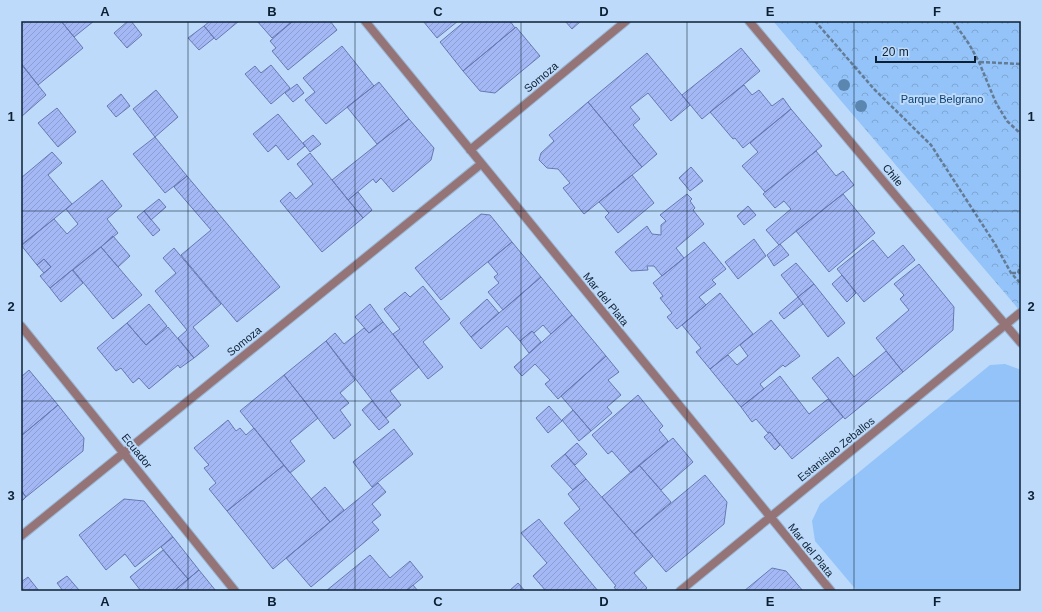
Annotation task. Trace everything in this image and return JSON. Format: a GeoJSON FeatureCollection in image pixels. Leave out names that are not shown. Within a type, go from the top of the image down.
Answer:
{"type":"FeatureCollection","features":[{"type":"Feature","properties":{"kind":"street","name":"Mar del Plata"},"geometry":{"type":"LineString","coordinates":[[365,21],[831,591]]}},
{"type":"Feature","properties":{"kind":"street","name":"Somoza"},"geometry":{"type":"LineString","coordinates":[[470,150],[626,21]]}},
{"type":"Feature","properties":{"kind":"street","name":"Chile"},"geometry":{"type":"LineString","coordinates":[[749,21],[1021,343]]}},
{"type":"Feature","properties":{"kind":"street","name":"Somoza"},"geometry":{"type":"LineString","coordinates":[[21,536],[481,164]]}},
{"type":"Feature","properties":{"kind":"street","name":"Estanislao Zeballos"},"geometry":{"type":"LineString","coordinates":[[680,591],[1021,312]]}},
{"type":"Feature","properties":{"kind":"street","name":"Ecuador"},"geometry":{"type":"LineString","coordinates":[[21,326],[235,591]]}},
{"type":"Feature","properties":{"kind":"path"},"geometry":{"type":"LineString","coordinates":[[815,21],[874,89],[931,145],[995,244],[1011,273],[1021,284]]}},
{"type":"Feature","properties":{"kind":"path"},"geometry":{"type":"LineString","coordinates":[[953,21],[979,62],[996,102],[1007,121],[1021,134]]}},
{"type":"Feature","properties":{"kind":"path"},"geometry":{"type":"LineString","coordinates":[[979,62],[1021,64]]}},
{"type":"Feature","properties":{"kind":"path"},"geometry":{"type":"LineString","coordinates":[[1011,273],[1019,273],[1021,264]]}},
{"type":"Feature","properties":{"kind":"green space","name":"Parque Belgrano"},"geometry":{"type":"Polygon","coordinates":[[[773,21],[1021,21],[1021,312],[773,21]]]}},
{"type":"Feature","properties":{"kind":"green space"},"geometry":{"type":"Polygon","coordinates":[[[1005,364],[1019,369],[1021,372],[1021,591],[857,591],[815,541],[812,521],[820,504],[990,365],[1005,364]]]}},
{"type":"Feature","properties":{"kind":"building"},"geometry":{"type":"Polygon","coordinates":[[[21,21],[61,21],[83,48],[38,85],[21,63],[21,21]]]}},
{"type":"Feature","properties":{"kind":"building"},"geometry":{"type":"Polygon","coordinates":[[[61,21],[94,21],[74,37],[61,21]]]}},
{"type":"Feature","properties":{"kind":"building"},"geometry":{"type":"Polygon","coordinates":[[[128,21],[131,21],[142,35],[127,48],[114,33],[128,21]]]}},
{"type":"Feature","properties":{"kind":"building"},"geometry":{"type":"Polygon","coordinates":[[[210,21],[239,21],[216,40],[204,26],[210,21]]]}},
{"type":"Feature","properties":{"kind":"building"},"geometry":{"type":"Polygon","coordinates":[[[257,21],[293,21],[272,38],[257,21]]]}},
{"type":"Feature","properties":{"kind":"building"},"geometry":{"type":"Polygon","coordinates":[[[293,21],[330,21],[337,30],[288,70],[272,51],[276,48],[270,41],[293,21]]]}},
{"type":"Feature","properties":{"kind":"building"},"geometry":{"type":"Polygon","coordinates":[[[423,21],[458,21],[437,38],[423,21]]]}},
{"type":"Feature","properties":{"kind":"building"},"geometry":{"type":"Polygon","coordinates":[[[465,21],[510,21],[515,28],[463,71],[440,42],[465,21]]]}},
{"type":"Feature","properties":{"kind":"building"},"geometry":{"type":"Polygon","coordinates":[[[565,21],[581,21],[572,29],[565,21]]]}},
{"type":"Feature","properties":{"kind":"building"},"geometry":{"type":"Polygon","coordinates":[[[204,26],[214,38],[199,50],[188,38],[204,26]]]}},
{"type":"Feature","properties":{"kind":"building"},"geometry":{"type":"Polygon","coordinates":[[[516,27],[540,56],[495,93],[480,91],[463,71],[516,27]]]}},
{"type":"Feature","properties":{"kind":"building"},"geometry":{"type":"Polygon","coordinates":[[[342,46],[374,86],[326,124],[305,100],[315,92],[303,78],[342,46]]]}},
{"type":"Feature","properties":{"kind":"building"},"geometry":{"type":"Polygon","coordinates":[[[741,48],[760,71],[702,119],[682,95],[741,48]]]}},
{"type":"Feature","properties":{"kind":"building"},"geometry":{"type":"Polygon","coordinates":[[[647,53],[690,105],[671,121],[648,93],[630,107],[640,119],[633,125],[657,154],[642,167],[588,102],[647,53]]]}},
{"type":"Feature","properties":{"kind":"building"},"geometry":{"type":"Polygon","coordinates":[[[21,64],[46,95],[21,117],[21,64]]]}},
{"type":"Feature","properties":{"kind":"building"},"geometry":{"type":"Polygon","coordinates":[[[271,65],[290,88],[271,104],[245,74],[255,66],[261,73],[271,65]]]}},
{"type":"Feature","properties":{"kind":"building"},"geometry":{"type":"Polygon","coordinates":[[[379,82],[409,119],[377,144],[347,107],[379,82]]]}},
{"type":"Feature","properties":{"kind":"building"},"geometry":{"type":"Polygon","coordinates":[[[297,84],[304,93],[293,102],[285,93],[297,84]]]}},
{"type":"Feature","properties":{"kind":"building"},"geometry":{"type":"Polygon","coordinates":[[[744,85],[752,95],[759,90],[772,106],[783,98],[791,109],[743,148],[735,138],[733,139],[710,112],[744,85]]]}},
{"type":"Feature","properties":{"kind":"building"},"geometry":{"type":"Polygon","coordinates":[[[156,90],[178,117],[155,137],[133,109],[156,90]]]}},
{"type":"Feature","properties":{"kind":"building"},"geometry":{"type":"Polygon","coordinates":[[[121,94],[130,106],[116,117],[107,106],[121,94]]]}},
{"type":"Feature","properties":{"kind":"building"},"geometry":{"type":"Polygon","coordinates":[[[588,102],[642,167],[584,214],[563,188],[570,183],[558,169],[547,168],[539,160],[541,153],[554,141],[549,135],[588,102]]]}},
{"type":"Feature","properties":{"kind":"building"},"geometry":{"type":"Polygon","coordinates":[[[57,108],[76,132],[58,147],[38,123],[57,108]]]}},
{"type":"Feature","properties":{"kind":"building"},"geometry":{"type":"Polygon","coordinates":[[[791,109],[822,146],[765,192],[742,166],[758,152],[750,143],[791,109]]]}},
{"type":"Feature","properties":{"kind":"building"},"geometry":{"type":"Polygon","coordinates":[[[278,114],[305,146],[288,160],[276,145],[268,152],[253,134],[278,114]]]}},
{"type":"Feature","properties":{"kind":"building"},"geometry":{"type":"Polygon","coordinates":[[[409,119],[434,148],[431,160],[393,192],[381,178],[376,183],[373,179],[348,200],[332,180],[409,119]]]}},
{"type":"Feature","properties":{"kind":"building"},"geometry":{"type":"Polygon","coordinates":[[[313,135],[321,144],[310,152],[303,143],[313,135]]]}},
{"type":"Feature","properties":{"kind":"building"},"geometry":{"type":"Polygon","coordinates":[[[155,137],[187,176],[165,193],[133,154],[155,137]]]}},
{"type":"Feature","properties":{"kind":"building"},"geometry":{"type":"Polygon","coordinates":[[[816,151],[836,176],[843,171],[854,185],[779,245],[766,230],[791,209],[784,201],[775,208],[763,194],[816,151]]]}},
{"type":"Feature","properties":{"kind":"building"},"geometry":{"type":"Polygon","coordinates":[[[52,152],[62,163],[48,175],[72,204],[21,246],[21,178],[52,152]]]}},
{"type":"Feature","properties":{"kind":"building"},"geometry":{"type":"Polygon","coordinates":[[[310,153],[363,218],[322,252],[280,201],[290,192],[296,199],[313,184],[297,164],[310,153]]]}},
{"type":"Feature","properties":{"kind":"building"},"geometry":{"type":"Polygon","coordinates":[[[691,167],[703,181],[690,191],[679,178],[691,167]]]}},
{"type":"Feature","properties":{"kind":"building"},"geometry":{"type":"Polygon","coordinates":[[[632,175],[654,203],[618,233],[605,217],[609,213],[599,202],[632,175]]]}},
{"type":"Feature","properties":{"kind":"building"},"geometry":{"type":"Polygon","coordinates":[[[187,176],[280,287],[237,322],[181,255],[211,230],[174,187],[187,176]]]}},
{"type":"Feature","properties":{"kind":"building"},"geometry":{"type":"Polygon","coordinates":[[[102,180],[122,206],[107,219],[118,233],[50,288],[40,276],[51,267],[44,259],[37,265],[21,245],[54,219],[67,234],[78,224],[66,209],[102,180]]]}},
{"type":"Feature","properties":{"kind":"building"},"geometry":{"type":"Polygon","coordinates":[[[358,192],[372,210],[363,218],[348,200],[358,192]]]}},
{"type":"Feature","properties":{"kind":"building"},"geometry":{"type":"Polygon","coordinates":[[[687,194],[692,199],[690,201],[695,208],[693,210],[704,224],[676,248],[684,258],[662,276],[654,266],[647,266],[648,270],[631,271],[615,252],[647,226],[652,234],[661,235],[661,225],[666,221],[660,215],[687,194]]]}},
{"type":"Feature","properties":{"kind":"building"},"geometry":{"type":"Polygon","coordinates":[[[843,194],[875,233],[829,272],[796,231],[843,194]]]}},
{"type":"Feature","properties":{"kind":"building"},"geometry":{"type":"Polygon","coordinates":[[[159,199],[166,207],[151,220],[144,211],[159,199]]]}},
{"type":"Feature","properties":{"kind":"building"},"geometry":{"type":"Polygon","coordinates":[[[748,206],[756,215],[744,225],[737,216],[748,206]]]}},
{"type":"Feature","properties":{"kind":"building"},"geometry":{"type":"Polygon","coordinates":[[[144,211],[160,230],[153,236],[137,217],[144,211]]]}},
{"type":"Feature","properties":{"kind":"building"},"geometry":{"type":"Polygon","coordinates":[[[481,214],[490,215],[512,242],[441,300],[415,268],[481,214]]]}},
{"type":"Feature","properties":{"kind":"building"},"geometry":{"type":"Polygon","coordinates":[[[113,236],[130,256],[118,267],[101,247],[113,236]]]}},
{"type":"Feature","properties":{"kind":"building"},"geometry":{"type":"Polygon","coordinates":[[[754,239],[766,256],[738,279],[725,262],[754,239]]]}},
{"type":"Feature","properties":{"kind":"building"},"geometry":{"type":"Polygon","coordinates":[[[873,240],[888,258],[903,245],[915,260],[864,302],[837,269],[873,240]]]}},
{"type":"Feature","properties":{"kind":"building"},"geometry":{"type":"Polygon","coordinates":[[[512,242],[541,277],[503,310],[488,292],[499,283],[494,277],[498,274],[488,262],[512,242]]]}},
{"type":"Feature","properties":{"kind":"building"},"geometry":{"type":"Polygon","coordinates":[[[704,242],[726,269],[712,280],[716,284],[699,297],[706,305],[677,329],[667,317],[672,313],[660,298],[663,296],[653,283],[704,242]]]}},
{"type":"Feature","properties":{"kind":"building"},"geometry":{"type":"Polygon","coordinates":[[[780,244],[789,255],[774,266],[767,255],[780,244]]]}},
{"type":"Feature","properties":{"kind":"building"},"geometry":{"type":"Polygon","coordinates":[[[101,247],[142,295],[113,319],[73,270],[101,247]]]}},
{"type":"Feature","properties":{"kind":"building"},"geometry":{"type":"Polygon","coordinates":[[[174,248],[221,304],[193,327],[209,346],[194,358],[178,338],[187,330],[155,291],[176,273],[163,258],[174,248]]]}},
{"type":"Feature","properties":{"kind":"building"},"geometry":{"type":"Polygon","coordinates":[[[44,259],[51,267],[44,273],[37,265],[44,259]]]}},
{"type":"Feature","properties":{"kind":"building"},"geometry":{"type":"Polygon","coordinates":[[[796,263],[814,284],[798,297],[781,275],[796,263]]]}},
{"type":"Feature","properties":{"kind":"building"},"geometry":{"type":"Polygon","coordinates":[[[919,264],[954,307],[953,330],[903,372],[876,338],[909,310],[900,299],[904,295],[894,284],[919,264]]]}},
{"type":"Feature","properties":{"kind":"building"},"geometry":{"type":"Polygon","coordinates":[[[72,270],[83,283],[61,302],[50,288],[72,270]]]}},
{"type":"Feature","properties":{"kind":"building"},"geometry":{"type":"Polygon","coordinates":[[[842,275],[856,293],[847,302],[832,284],[842,275]]]}},
{"type":"Feature","properties":{"kind":"building"},"geometry":{"type":"Polygon","coordinates":[[[541,277],[572,315],[551,334],[543,325],[534,333],[532,331],[520,341],[507,326],[481,349],[471,337],[541,277]]]}},
{"type":"Feature","properties":{"kind":"building"},"geometry":{"type":"Polygon","coordinates":[[[814,284],[845,323],[828,337],[798,297],[814,284]]]}},
{"type":"Feature","properties":{"kind":"building"},"geometry":{"type":"Polygon","coordinates":[[[423,286],[450,319],[423,342],[443,367],[428,379],[393,334],[400,329],[384,309],[405,292],[410,297],[423,286]]]}},
{"type":"Feature","properties":{"kind":"building"},"geometry":{"type":"Polygon","coordinates":[[[720,293],[753,334],[710,369],[696,352],[701,348],[682,325],[720,293]]]}},
{"type":"Feature","properties":{"kind":"building"},"geometry":{"type":"Polygon","coordinates":[[[798,297],[803,304],[784,319],[779,313],[798,297]]]}},
{"type":"Feature","properties":{"kind":"building"},"geometry":{"type":"Polygon","coordinates":[[[487,299],[499,313],[471,337],[460,323],[487,299]]]}},
{"type":"Feature","properties":{"kind":"building"},"geometry":{"type":"Polygon","coordinates":[[[149,304],[167,326],[146,345],[127,323],[149,304]]]}},
{"type":"Feature","properties":{"kind":"building"},"geometry":{"type":"Polygon","coordinates":[[[370,304],[383,322],[369,333],[355,317],[370,304]]]}},
{"type":"Feature","properties":{"kind":"building"},"geometry":{"type":"Polygon","coordinates":[[[572,315],[606,356],[558,399],[545,384],[550,380],[535,364],[522,376],[514,367],[572,315]]]}},
{"type":"Feature","properties":{"kind":"building"},"geometry":{"type":"Polygon","coordinates":[[[771,320],[800,356],[785,367],[783,365],[760,384],[764,389],[741,407],[710,369],[728,355],[737,365],[748,356],[740,345],[771,320]]]}},
{"type":"Feature","properties":{"kind":"building"},"geometry":{"type":"Polygon","coordinates":[[[383,322],[419,367],[390,391],[401,405],[386,418],[326,341],[335,333],[344,344],[364,328],[369,333],[383,322]]]}},
{"type":"Feature","properties":{"kind":"building"},"geometry":{"type":"Polygon","coordinates":[[[127,323],[146,345],[168,327],[194,358],[180,368],[178,365],[149,389],[139,378],[133,383],[121,368],[116,371],[97,348],[127,323]]]}},
{"type":"Feature","properties":{"kind":"building"},"geometry":{"type":"Polygon","coordinates":[[[532,331],[541,342],[529,353],[520,341],[532,331]]]}},
{"type":"Feature","properties":{"kind":"building"},"geometry":{"type":"Polygon","coordinates":[[[326,341],[355,380],[340,393],[349,403],[340,410],[351,425],[334,439],[284,375],[326,341]]]}},
{"type":"Feature","properties":{"kind":"building"},"geometry":{"type":"Polygon","coordinates":[[[886,351],[903,372],[845,419],[812,378],[838,357],[854,377],[886,351]]]}},
{"type":"Feature","properties":{"kind":"building"},"geometry":{"type":"Polygon","coordinates":[[[606,356],[619,372],[608,380],[621,395],[607,407],[612,413],[591,431],[561,396],[606,356]]]}},
{"type":"Feature","properties":{"kind":"building"},"geometry":{"type":"Polygon","coordinates":[[[29,370],[58,405],[21,436],[21,377],[29,370]]]}},
{"type":"Feature","properties":{"kind":"building"},"geometry":{"type":"Polygon","coordinates":[[[284,375],[318,418],[290,441],[305,461],[290,473],[240,411],[284,375]]]}},
{"type":"Feature","properties":{"kind":"building"},"geometry":{"type":"Polygon","coordinates":[[[780,376],[809,414],[828,399],[843,417],[792,459],[770,432],[768,433],[756,419],[752,422],[741,407],[780,376]]]}},
{"type":"Feature","properties":{"kind":"building"},"geometry":{"type":"Polygon","coordinates":[[[638,395],[663,426],[659,430],[668,441],[631,473],[612,451],[608,454],[592,435],[638,395]]]}},
{"type":"Feature","properties":{"kind":"building"},"geometry":{"type":"Polygon","coordinates":[[[372,401],[389,422],[379,430],[362,410],[372,401]]]}},
{"type":"Feature","properties":{"kind":"building"},"geometry":{"type":"Polygon","coordinates":[[[58,405],[84,438],[83,451],[26,497],[21,490],[21,436],[58,405]]]}},
{"type":"Feature","properties":{"kind":"building"},"geometry":{"type":"Polygon","coordinates":[[[549,406],[562,421],[548,433],[536,418],[549,406]]]}},
{"type":"Feature","properties":{"kind":"building"},"geometry":{"type":"Polygon","coordinates":[[[573,410],[591,431],[579,441],[562,420],[573,410]]]}},
{"type":"Feature","properties":{"kind":"building"},"geometry":{"type":"Polygon","coordinates":[[[228,420],[236,431],[240,428],[246,435],[254,428],[284,465],[227,511],[209,489],[216,483],[204,468],[209,465],[194,448],[228,420]]]}},
{"type":"Feature","properties":{"kind":"building"},"geometry":{"type":"Polygon","coordinates":[[[394,429],[413,454],[372,487],[353,462],[394,429]]]}},
{"type":"Feature","properties":{"kind":"building"},"geometry":{"type":"Polygon","coordinates":[[[770,432],[780,445],[775,450],[764,437],[770,432]]]}},
{"type":"Feature","properties":{"kind":"building"},"geometry":{"type":"Polygon","coordinates":[[[673,438],[693,462],[661,490],[639,465],[673,438]]]}},
{"type":"Feature","properties":{"kind":"building"},"geometry":{"type":"Polygon","coordinates":[[[577,443],[587,454],[575,465],[565,454],[577,443]]]}},
{"type":"Feature","properties":{"kind":"building"},"geometry":{"type":"Polygon","coordinates":[[[565,454],[586,479],[573,490],[551,466],[565,454]]]}},
{"type":"Feature","properties":{"kind":"building"},"geometry":{"type":"Polygon","coordinates":[[[284,465],[330,522],[273,569],[227,511],[284,465]]]}},
{"type":"Feature","properties":{"kind":"building"},"geometry":{"type":"Polygon","coordinates":[[[639,465],[671,502],[634,534],[602,497],[639,465]]]}},
{"type":"Feature","properties":{"kind":"building"},"geometry":{"type":"Polygon","coordinates":[[[705,475],[727,502],[724,524],[666,572],[634,534],[705,475]]]}},
{"type":"Feature","properties":{"kind":"building"},"geometry":{"type":"Polygon","coordinates":[[[586,479],[653,556],[634,573],[647,588],[643,591],[617,591],[614,587],[616,586],[564,523],[580,509],[568,494],[586,479]]]}},
{"type":"Feature","properties":{"kind":"building"},"geometry":{"type":"Polygon","coordinates":[[[378,483],[386,492],[372,504],[381,515],[372,522],[379,530],[311,587],[286,558],[378,483]]]}},
{"type":"Feature","properties":{"kind":"building"},"geometry":{"type":"Polygon","coordinates":[[[325,487],[344,510],[330,522],[311,499],[325,487]]]}},
{"type":"Feature","properties":{"kind":"building"},"geometry":{"type":"Polygon","coordinates":[[[21,491],[26,497],[21,502],[21,491]]]}},
{"type":"Feature","properties":{"kind":"building"},"geometry":{"type":"Polygon","coordinates":[[[124,499],[144,501],[173,537],[135,567],[125,554],[106,570],[79,535],[124,499]]]}},
{"type":"Feature","properties":{"kind":"building"},"geometry":{"type":"Polygon","coordinates":[[[539,519],[598,591],[546,591],[533,576],[547,563],[521,533],[539,519]]]}},
{"type":"Feature","properties":{"kind":"building"},"geometry":{"type":"Polygon","coordinates":[[[173,537],[199,570],[188,579],[161,547],[173,537]]]}},
{"type":"Feature","properties":{"kind":"building"},"geometry":{"type":"Polygon","coordinates":[[[163,550],[188,579],[174,591],[141,591],[130,577],[163,550]]]}},
{"type":"Feature","properties":{"kind":"building"},"geometry":{"type":"Polygon","coordinates":[[[370,555],[390,578],[410,561],[423,577],[406,591],[326,591],[370,555]]]}},
{"type":"Feature","properties":{"kind":"building"},"geometry":{"type":"Polygon","coordinates":[[[772,568],[786,571],[803,591],[744,591],[772,568]]]}},
{"type":"Feature","properties":{"kind":"building"},"geometry":{"type":"Polygon","coordinates":[[[199,570],[216,591],[174,591],[199,570]]]}},
{"type":"Feature","properties":{"kind":"building"},"geometry":{"type":"Polygon","coordinates":[[[67,576],[79,590],[78,591],[63,591],[57,583],[67,576]]]}},
{"type":"Feature","properties":{"kind":"building"},"geometry":{"type":"Polygon","coordinates":[[[28,577],[39,591],[21,591],[21,582],[28,577]]]}},
{"type":"Feature","properties":{"kind":"building"},"geometry":{"type":"Polygon","coordinates":[[[518,583],[525,591],[509,591],[518,583]]]}},
{"type":"Feature","properties":{"kind":"building"},"geometry":{"type":"Polygon","coordinates":[[[413,585],[418,591],[406,591],[413,585]]]}}]}
